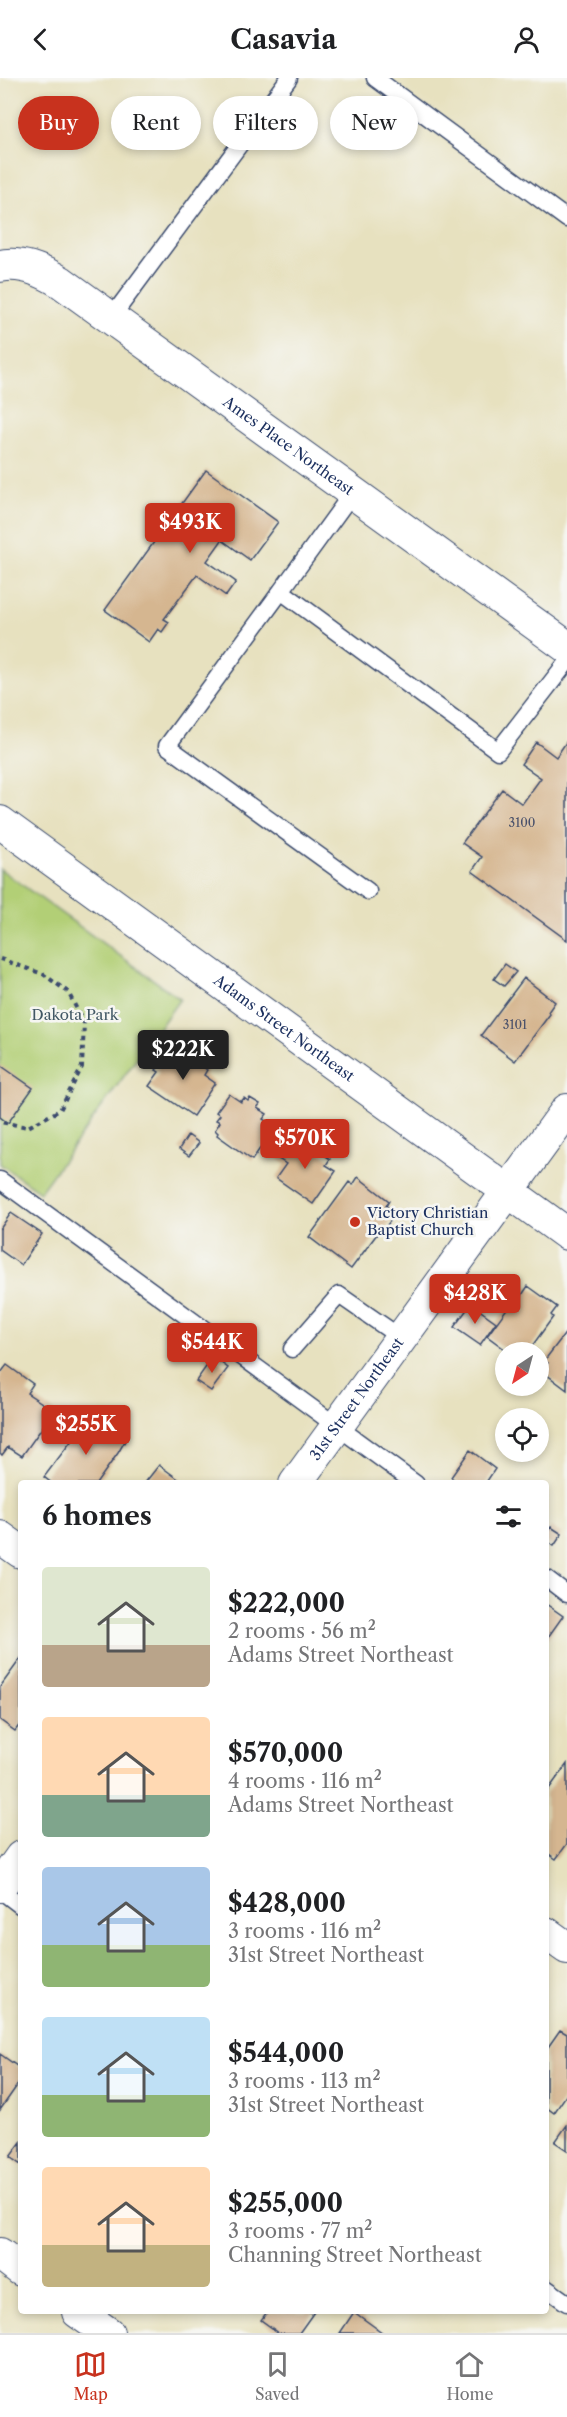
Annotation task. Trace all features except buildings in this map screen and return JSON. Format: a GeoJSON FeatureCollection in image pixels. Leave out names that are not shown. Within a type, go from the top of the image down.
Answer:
{"type":"FeatureCollection","features":[{"type":"Feature","properties":{"kind":"street","name":"Ames Place Northeast"},"geometry":{"type":"LineString","coordinates":[[0,266],[20,266],[52,276],[567,647]]}},
{"type":"Feature","properties":{"kind":"street","name":"Adams Street Northeast"},"geometry":{"type":"LineString","coordinates":[[0,822],[567,1234]]}},
{"type":"Feature","properties":{"kind":"street","name":"31st Street Northeast"},"geometry":{"type":"LineString","coordinates":[[298,1480],[567,1110]]}},
{"type":"Feature","properties":{"kind":"street"},"geometry":{"type":"LineString","coordinates":[[0,1537],[18,1550]]}},
{"type":"Feature","properties":{"kind":"street"},"geometry":{"type":"LineString","coordinates":[[0,1888],[18,1861]]}},
{"type":"Feature","properties":{"kind":"street"},"geometry":{"type":"LineString","coordinates":[[549,1935],[567,1948]]}},
{"type":"Feature","properties":{"kind":"street"},"geometry":{"type":"LineString","coordinates":[[0,2254],[18,2268]]}},
{"type":"Feature","properties":{"kind":"street"},"geometry":{"type":"LineString","coordinates":[[81,2314],[108,2333]]}},
{"type":"Feature","properties":{"kind":"lane"},"geometry":{"type":"LineString","coordinates":[[111,318],[289,78]]}},
{"type":"Feature","properties":{"kind":"lane"},"geometry":{"type":"LineString","coordinates":[[375,78],[567,219]]}},
{"type":"Feature","properties":{"kind":"lane"},"geometry":{"type":"LineString","coordinates":[[353,492],[167,746],[368,891]]}},
{"type":"Feature","properties":{"kind":"lane"},"geometry":{"type":"LineString","coordinates":[[280,591],[498,752],[567,662]]}},
{"type":"Feature","properties":{"kind":"lane"},"geometry":{"type":"LineString","coordinates":[[0,1180],[411,1480]]}},
{"type":"Feature","properties":{"kind":"lane"},"geometry":{"type":"LineString","coordinates":[[292,1348],[339,1295],[402,1338]]}},
{"type":"Feature","properties":{"kind":"lane"},"geometry":{"type":"LineString","coordinates":[[0,1888],[18,1903]]}},
{"type":"Feature","properties":{"kind":"lane"},"geometry":{"type":"LineString","coordinates":[[549,2290],[567,2303]]}},
{"type":"Feature","properties":{"kind":"path"},"geometry":{"type":"LineString","coordinates":[[0,959],[43,974],[69,992],[84,1023],[82,1067],[60,1110],[28,1127],[0,1122]]}},
{"type":"Feature","properties":{"kind":"green space","name":"Dakota Park"},"geometry":{"type":"Polygon","coordinates":[[[0,869],[180,999],[40,1192],[0,1164],[0,869]]]}},
{"type":"Feature","properties":{"kind":"place","name":"Victory Christian Baptist Church"},"geometry":{"type":"Point","coordinates":[355,1222]}}]}
